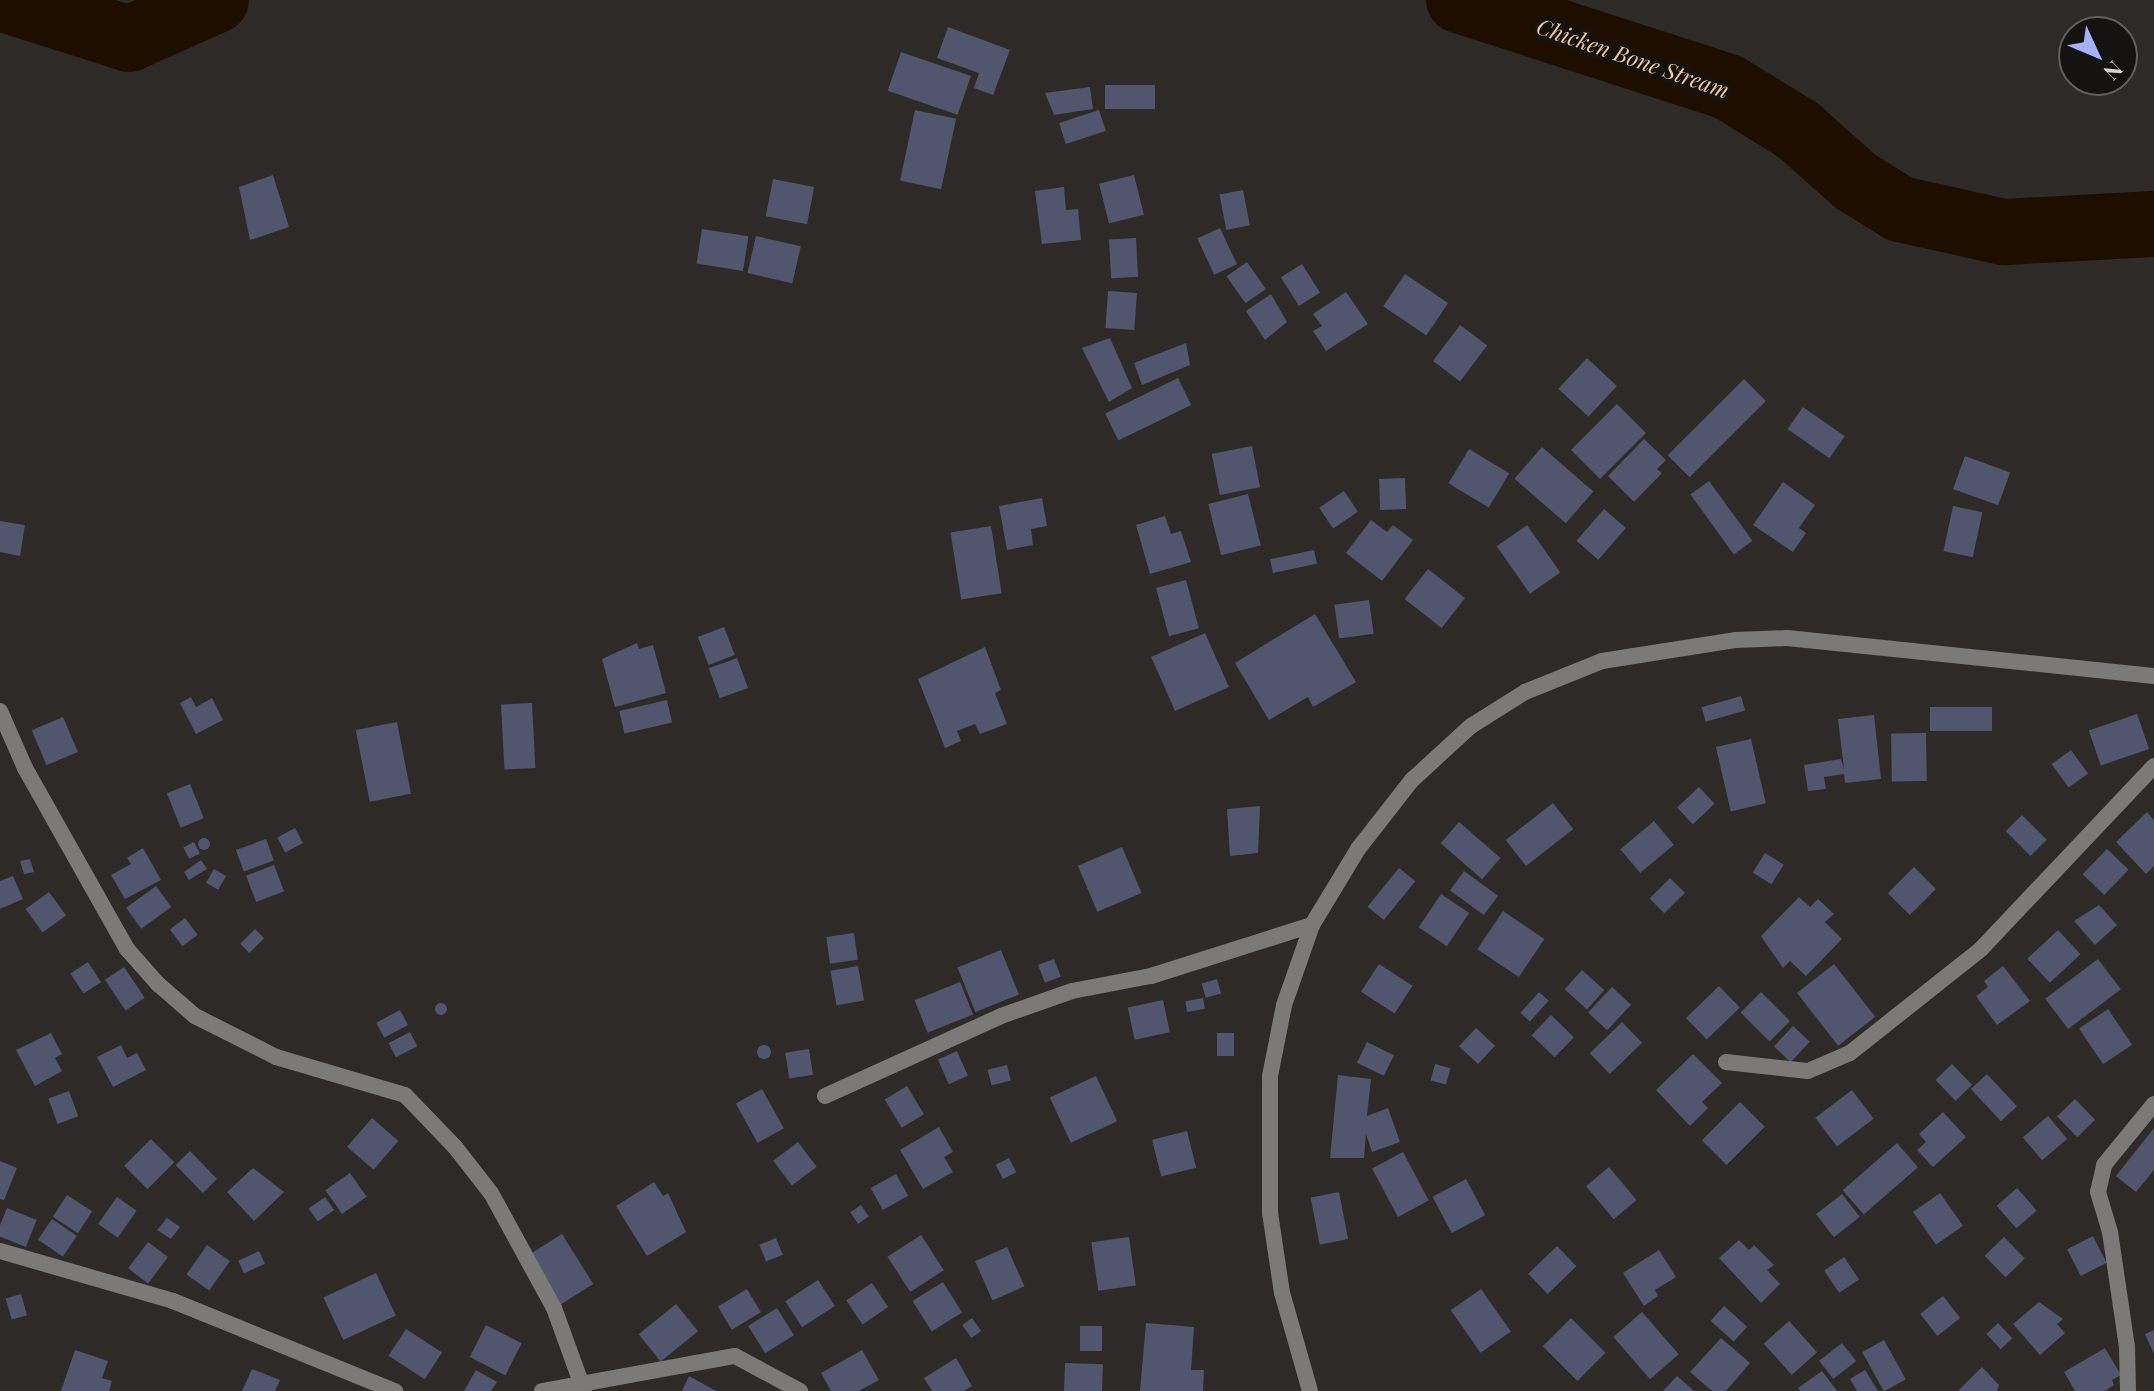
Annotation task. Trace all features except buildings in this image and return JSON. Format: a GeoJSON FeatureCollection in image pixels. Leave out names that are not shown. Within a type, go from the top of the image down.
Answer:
{"type":"FeatureCollection","features":[{"type":"Feature","properties":{"kind":"street"},"geometry":{"type":"LineString","coordinates":[[1310,1391],[1282,1293],[1268,1148],[1270,1076],[1284,1005],[1312,925],[1358,849],[1412,780],[1451,744],[1525,692],[1602,661],[1736,640],[1787,638],[2154,676]]}},
{"type":"Feature","properties":{"kind":"street"},"geometry":{"type":"LineString","coordinates":[[0,711],[25,768],[138,961],[195,1016],[276,1057],[405,1095],[491,1193],[554,1308],[583,1387]]}},
{"type":"Feature","properties":{"kind":"street"},"geometry":{"type":"LineString","coordinates":[[1726,1062],[1808,1071],[1850,1053],[1981,949],[2154,766]]}},
{"type":"Feature","properties":{"kind":"street"},"geometry":{"type":"LineString","coordinates":[[825,1096],[1001,1016],[1072,991],[1151,976],[1312,925]]}},
{"type":"Feature","properties":{"kind":"street"},"geometry":{"type":"LineString","coordinates":[[2128,1391],[2112,1246],[2098,1192],[2104,1165],[2154,1104]]}},
{"type":"Feature","properties":{"kind":"street"},"geometry":{"type":"LineString","coordinates":[[0,1251],[173,1301],[395,1391]]}},
{"type":"Feature","properties":{"kind":"street"},"geometry":{"type":"LineString","coordinates":[[542,1391],[583,1387],[735,1356],[800,1391]]}},
{"type":"Feature","properties":{"kind":"waterway","name":"Chicken Bone Stream"},"geometry":{"type":"LineString","coordinates":[[7,0],[129,39],[216,0]]}},
{"type":"Feature","properties":{"kind":"waterway","name":"Chicken Bone Stream"},"geometry":{"type":"LineString","coordinates":[[1459,0],[1728,87],[1798,130],[1855,181],[1900,209],[2004,232],[2154,224]]}}]}
